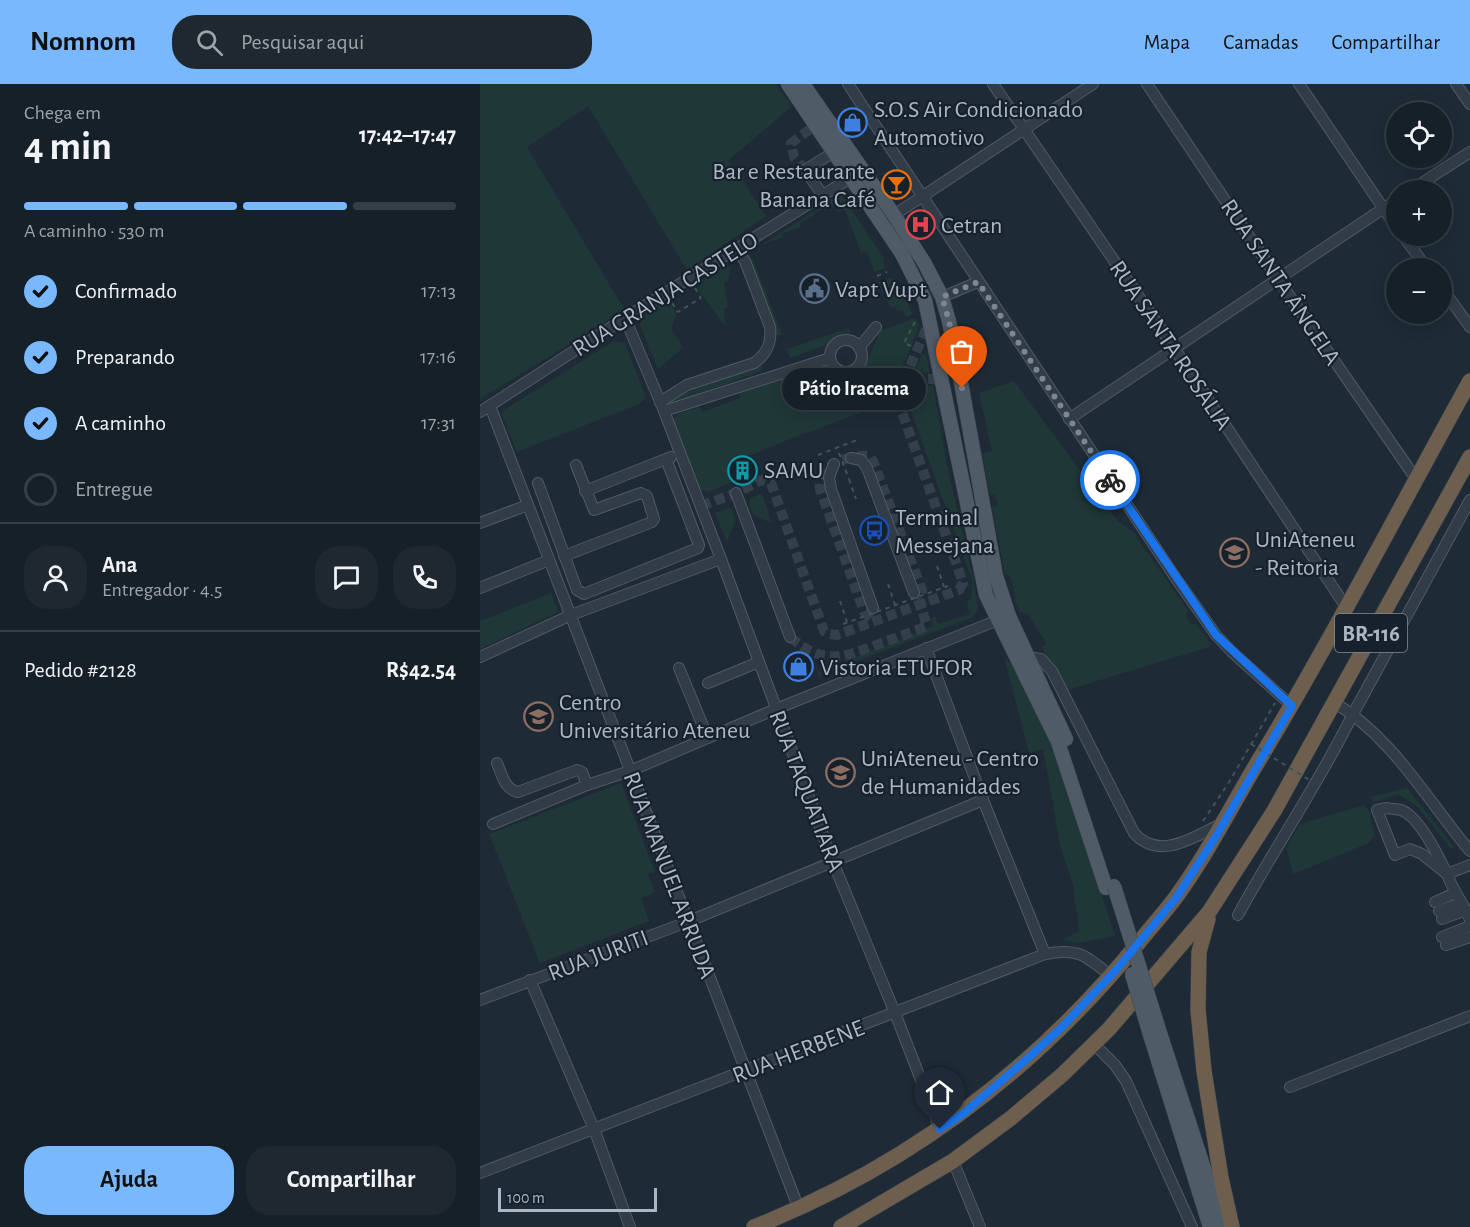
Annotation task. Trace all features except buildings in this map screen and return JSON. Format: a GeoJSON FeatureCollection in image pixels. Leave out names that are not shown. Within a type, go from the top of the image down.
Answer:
{"type":"FeatureCollection","features":[{"type":"Feature","properties":{"kind":"highway","name":"BR-116"},"geometry":{"type":"LineString","coordinates":[[754,1227],[799,1209],[874,1171],[964,1113],[1061,1028],[1112,975],[1176,898],[1223,823],[1292,706],[1470,381]]}},
{"type":"Feature","properties":{"kind":"highway","name":"BR-116"},"geometry":{"type":"LineString","coordinates":[[841,1227],[862,1217],[953,1161],[1011,1118],[1094,1044],[1155,978],[1209,912],[1274,811],[1470,457]]}},
{"type":"Feature","properties":{"kind":"highway"},"geometry":{"type":"LineString","coordinates":[[1209,912],[1199,952],[1198,1010],[1204,1071],[1221,1178],[1232,1227]]}},
{"type":"Feature","properties":{"kind":"main road"},"geometry":{"type":"LineString","coordinates":[[788,84],[902,254],[925,300],[986,595],[1028,657],[1068,743],[1082,781],[1110,887],[1156,1037],[1210,1227]]}},
{"type":"Feature","properties":{"kind":"main road"},"geometry":{"type":"LineString","coordinates":[[803,84],[894,215],[925,264],[942,297],[962,388],[1003,618],[1013,649],[1058,742],[1110,887]]}},
{"type":"Feature","properties":{"kind":"main road"},"geometry":{"type":"LineString","coordinates":[[1156,1037],[1223,1227]]}},
{"type":"Feature","properties":{"kind":"street"},"geometry":{"type":"LineString","coordinates":[[848,84],[1177,580],[1216,635],[1292,706]]}},
{"type":"Feature","properties":{"kind":"street","name":"RUA SANTA ROSÁLIA"},"geometry":{"type":"LineString","coordinates":[[993,84],[1346,607]]}},
{"type":"Feature","properties":{"kind":"street"},"geometry":{"type":"LineString","coordinates":[[894,215],[1092,84]]}},
{"type":"Feature","properties":{"kind":"street","name":"RUA SANTA ÂNGELA"},"geometry":{"type":"LineString","coordinates":[[1147,84],[1416,479]]}},
{"type":"Feature","properties":{"kind":"street"},"geometry":{"type":"LineString","coordinates":[[1299,84],[1386,213]]}},
{"type":"Feature","properties":{"kind":"street"},"geometry":{"type":"LineString","coordinates":[[1456,84],[1470,104]]}},
{"type":"Feature","properties":{"kind":"street"},"geometry":{"type":"LineString","coordinates":[[822,195],[805,170],[834,152]]}},
{"type":"Feature","properties":{"kind":"street"},"geometry":{"type":"LineString","coordinates":[[1427,180],[1470,152]]}},
{"type":"Feature","properties":{"kind":"street","name":"RUA GRANJA CASTELO"},"geometry":{"type":"LineString","coordinates":[[480,412],[625,318],[852,177]]}},
{"type":"Feature","properties":{"kind":"street"},"geometry":{"type":"LineString","coordinates":[[1069,418],[1386,207]]}},
{"type":"Feature","properties":{"kind":"street"},"geometry":{"type":"LineString","coordinates":[[662,407],[687,385],[754,363],[762,358],[768,348],[771,339],[770,327],[745,261],[737,249]]}},
{"type":"Feature","properties":{"kind":"street"},"geometry":{"type":"LineString","coordinates":[[942,297],[978,282]]}},
{"type":"Feature","properties":{"kind":"street"},"geometry":{"type":"LineString","coordinates":[[1452,302],[1470,327]]}},
{"type":"Feature","properties":{"kind":"street","name":"RUA TAQUATIARA"},"geometry":{"type":"LineString","coordinates":[[625,318],[721,559],[833,862],[940,1129]]}},
{"type":"Feature","properties":{"kind":"street"},"geometry":{"type":"LineString","coordinates":[[859,348],[876,327]]}},
{"type":"Feature","properties":{"kind":"street"},"geometry":{"type":"LineString","coordinates":[[840,341],[851,341],[859,348],[860,363],[853,370],[843,372],[834,367],[830,358],[832,348],[840,341]]}},
{"type":"Feature","properties":{"kind":"street"},"geometry":{"type":"LineString","coordinates":[[662,407],[830,358]]}},
{"type":"Feature","properties":{"kind":"street","name":"RUA MANUEL ARRUDA"},"geometry":{"type":"LineString","coordinates":[[490,406],[799,1209]]}},
{"type":"Feature","properties":{"kind":"street"},"geometry":{"type":"LineString","coordinates":[[585,491],[680,453]]}},
{"type":"Feature","properties":{"kind":"street"},"geometry":{"type":"LineString","coordinates":[[851,458],[861,460],[867,468],[914,593]]}},
{"type":"Feature","properties":{"kind":"street"},"geometry":{"type":"LineString","coordinates":[[538,483],[577,590],[584,594],[698,548],[699,545],[666,459]]}},
{"type":"Feature","properties":{"kind":"street"},"geometry":{"type":"LineString","coordinates":[[834,464],[829,477],[873,608]]}},
{"type":"Feature","properties":{"kind":"street"},"geometry":{"type":"LineString","coordinates":[[564,556],[652,522],[654,519],[647,496],[644,494],[597,510],[592,508],[576,465]]}},
{"type":"Feature","properties":{"kind":"street"},"geometry":{"type":"LineString","coordinates":[[736,493],[790,638]]}},
{"type":"Feature","properties":{"kind":"street"},"geometry":{"type":"LineString","coordinates":[[1238,915],[1272,853],[1337,747],[1470,500]]}},
{"type":"Feature","properties":{"kind":"street"},"geometry":{"type":"LineString","coordinates":[[480,523],[528,505]]}},
{"type":"Feature","properties":{"kind":"street"},"geometry":{"type":"LineString","coordinates":[[480,657],[571,615],[721,559]]}},
{"type":"Feature","properties":{"kind":"street"},"geometry":{"type":"LineString","coordinates":[[480,588],[549,560]]}},
{"type":"Feature","properties":{"kind":"street"},"geometry":{"type":"LineString","coordinates":[[493,824],[587,785],[630,771],[776,709],[1003,618]]}},
{"type":"Feature","properties":{"kind":"street"},"geometry":{"type":"LineString","coordinates":[[926,648],[983,800],[1045,954]]}},
{"type":"Feature","properties":{"kind":"street"},"geometry":{"type":"LineString","coordinates":[[1028,657],[1041,659],[1052,671],[1139,839],[1166,847],[1181,844],[1223,823]]}},
{"type":"Feature","properties":{"kind":"street"},"geometry":{"type":"LineString","coordinates":[[708,683],[759,662]]}},
{"type":"Feature","properties":{"kind":"street"},"geometry":{"type":"LineString","coordinates":[[679,668],[708,738]]}},
{"type":"Feature","properties":{"kind":"street"},"geometry":{"type":"LineString","coordinates":[[1333,702],[1353,714],[1371,731],[1412,777],[1470,851]]}},
{"type":"Feature","properties":{"kind":"street"},"geometry":{"type":"LineString","coordinates":[[497,763],[507,787],[512,791],[518,792],[577,770],[582,772],[587,785]]}},
{"type":"Feature","properties":{"kind":"street","name":"RUA JURITI"},"geometry":{"type":"LineString","coordinates":[[480,1000],[687,921],[983,800]]}},
{"type":"Feature","properties":{"kind":"street"},"geometry":{"type":"LineString","coordinates":[[1447,874],[1422,854],[1410,849],[1395,855],[1377,810],[1387,808],[1402,810],[1425,835],[1436,850],[1463,904]]}},
{"type":"Feature","properties":{"kind":"street"},"geometry":{"type":"LineString","coordinates":[[1447,874],[1470,865]]}},
{"type":"Feature","properties":{"kind":"street"},"geometry":{"type":"LineString","coordinates":[[1463,904],[1438,911],[1463,904]]}},
{"type":"Feature","properties":{"kind":"street"},"geometry":{"type":"LineString","coordinates":[[1470,927],[1444,941],[1470,937]]}},
{"type":"Feature","properties":{"kind":"street","name":"RUA HERBENE"},"geometry":{"type":"LineString","coordinates":[[480,1173],[1045,954],[1067,950],[1084,955],[1112,975]]}},
{"type":"Feature","properties":{"kind":"street"},"geometry":{"type":"LineString","coordinates":[[530,980],[594,1130],[630,1227]]}},
{"type":"Feature","properties":{"kind":"street"},"geometry":{"type":"LineString","coordinates":[[1290,1087],[1470,1016]]}},
{"type":"Feature","properties":{"kind":"street"},"geometry":{"type":"LineString","coordinates":[[1094,1044],[1115,1065],[1126,1082],[1192,1227]]}},
{"type":"Feature","properties":{"kind":"street"},"geometry":{"type":"LineString","coordinates":[[953,1161],[980,1227]]}},
{"type":"Feature","properties":{"kind":"path"},"geometry":{"type":"LineString","coordinates":[[877,276],[887,272]]}},
{"type":"Feature","properties":{"kind":"path"},"geometry":{"type":"LineString","coordinates":[[672,303],[678,312],[701,298],[695,288]]}},
{"type":"Feature","properties":{"kind":"path"},"geometry":{"type":"LineString","coordinates":[[911,346],[904,343],[916,319],[922,316]]}},
{"type":"Feature","properties":{"kind":"path"},"geometry":{"type":"LineString","coordinates":[[818,455],[857,440]]}},
{"type":"Feature","properties":{"kind":"path"},"geometry":{"type":"LineString","coordinates":[[837,447],[856,499]]}},
{"type":"Feature","properties":{"kind":"path"},"geometry":{"type":"LineString","coordinates":[[937,566],[944,587]]}},
{"type":"Feature","properties":{"kind":"path"},"geometry":{"type":"LineString","coordinates":[[888,584],[895,605]]}},
{"type":"Feature","properties":{"kind":"path"},"geometry":{"type":"LineString","coordinates":[[843,624],[948,585]]}},
{"type":"Feature","properties":{"kind":"path"},"geometry":{"type":"LineString","coordinates":[[840,601],[847,622]]}},
{"type":"Feature","properties":{"kind":"path"},"geometry":{"type":"LineString","coordinates":[[1191,838],[1228,784],[1280,695]]}},
{"type":"Feature","properties":{"kind":"path"},"geometry":{"type":"LineString","coordinates":[[1251,744],[1311,782]]}},
{"type":"Feature","properties":{"kind":"green space"},"geometry":{"type":"Polygon","coordinates":[[[480,84],[776,84],[792,106],[729,160],[766,216],[687,270],[588,106],[527,147],[625,310],[480,399],[480,84]]]}},
{"type":"Feature","properties":{"kind":"green space"},"geometry":{"type":"Polygon","coordinates":[[[841,194],[884,259],[885,268],[875,272],[867,252],[861,253],[845,210],[838,212],[837,205],[814,213],[813,216],[801,222],[800,227],[782,234],[783,237],[761,245],[841,194]]]}},
{"type":"Feature","properties":{"kind":"green space"},"geometry":{"type":"Polygon","coordinates":[[[753,259],[782,335],[777,335],[751,260],[753,259]]]}},
{"type":"Feature","properties":{"kind":"green space"},"geometry":{"type":"Polygon","coordinates":[[[727,266],[731,268],[728,281],[724,283],[728,307],[724,309],[726,327],[698,290],[701,285],[700,281],[727,266]]]}},
{"type":"Feature","properties":{"kind":"green space"},"geometry":{"type":"Polygon","coordinates":[[[894,279],[913,314],[906,317],[903,310],[898,311],[895,306],[890,307],[878,282],[894,279]]]}},
{"type":"Feature","properties":{"kind":"green space"},"geometry":{"type":"Polygon","coordinates":[[[664,302],[670,303],[677,314],[671,328],[683,347],[685,346],[658,369],[640,325],[646,314],[664,302]]]}},
{"type":"Feature","properties":{"kind":"green space"},"geometry":{"type":"Polygon","coordinates":[[[915,318],[920,325],[887,403],[734,462],[740,479],[707,492],[700,489],[673,420],[676,415],[699,406],[702,412],[740,398],[739,392],[821,366],[839,376],[851,375],[866,365],[880,331],[915,318]]]}},
{"type":"Feature","properties":{"kind":"green space"},"geometry":{"type":"Polygon","coordinates":[[[849,328],[851,336],[790,358],[787,349],[849,328]]]}},
{"type":"Feature","properties":{"kind":"green space"},"geometry":{"type":"Polygon","coordinates":[[[614,341],[625,343],[646,398],[639,404],[517,452],[502,415],[504,410],[614,341]]]}},
{"type":"Feature","properties":{"kind":"green space"},"geometry":{"type":"Polygon","coordinates":[[[922,354],[926,355],[930,372],[915,375],[914,374],[922,354]]]}},
{"type":"Feature","properties":{"kind":"green space"},"geometry":{"type":"Polygon","coordinates":[[[761,364],[763,370],[672,404],[670,399],[761,364]]]}},
{"type":"Feature","properties":{"kind":"green space"},"geometry":{"type":"Polygon","coordinates":[[[1014,381],[1118,521],[1134,533],[1188,611],[1186,616],[1191,624],[1196,624],[1211,644],[1209,647],[1064,691],[1042,647],[1047,644],[1028,615],[1019,611],[1014,600],[1016,597],[1010,576],[1005,574],[992,507],[998,505],[995,494],[990,495],[982,454],[992,451],[979,393],[1014,381]]]}},
{"type":"Feature","properties":{"kind":"green space"},"geometry":{"type":"Polygon","coordinates":[[[929,385],[933,386],[947,465],[973,578],[978,609],[973,617],[818,676],[817,673],[933,626],[931,619],[935,616],[938,624],[970,614],[967,604],[972,594],[972,580],[909,406],[909,400],[914,391],[929,385]]]}},
{"type":"Feature","properties":{"kind":"green space"},"geometry":{"type":"Polygon","coordinates":[[[762,494],[772,523],[759,517],[751,509],[750,499],[762,494]]]}},
{"type":"Feature","properties":{"kind":"green space"},"geometry":{"type":"Polygon","coordinates":[[[729,508],[736,520],[727,542],[715,513],[729,508]]]}},
{"type":"Feature","properties":{"kind":"green space"},"geometry":{"type":"Polygon","coordinates":[[[551,593],[558,612],[480,649],[480,621],[551,593]]]}},
{"type":"Feature","properties":{"kind":"green space"},"geometry":{"type":"Polygon","coordinates":[[[1004,657],[1017,669],[1060,763],[1115,936],[1079,943],[1062,940],[1079,931],[1073,884],[1061,849],[1043,749],[1029,753],[1004,657]]]}},
{"type":"Feature","properties":{"kind":"green space"},"geometry":{"type":"Polygon","coordinates":[[[621,783],[655,872],[648,874],[655,892],[641,898],[649,921],[540,963],[489,834],[621,783]]]}},
{"type":"Feature","properties":{"kind":"green space"},"geometry":{"type":"Polygon","coordinates":[[[1407,788],[1454,847],[1451,849],[1418,807],[1398,794],[1373,803],[1371,797],[1407,788]]]}},
{"type":"Feature","properties":{"kind":"green space"},"geometry":{"type":"Polygon","coordinates":[[[1364,805],[1369,811],[1375,835],[1369,843],[1293,874],[1286,848],[1300,824],[1364,805]]]}},
{"type":"Feature","properties":{"kind":"tunnel"},"geometry":{"type":"LineString","coordinates":[[805,170],[794,157],[791,143],[816,125]]}},
{"type":"Feature","properties":{"kind":"tunnel"},"geometry":{"type":"LineString","coordinates":[[701,506],[762,480],[771,483],[824,631],[830,634],[837,635],[959,590],[963,583],[899,404],[906,376],[930,320]]}},
{"type":"Feature","properties":{"kind":"tunnel"},"geometry":{"type":"LineString","coordinates":[[902,392],[920,380],[931,379],[942,382]]}},
{"type":"Feature","properties":{"kind":"tunnel"},"geometry":{"type":"LineString","coordinates":[[871,618],[864,612],[820,489],[823,473],[844,459],[870,456],[873,461],[922,590],[920,600]]}},
{"type":"Feature","properties":{"kind":"tunnel"},"geometry":{"type":"LineString","coordinates":[[790,637],[801,646],[822,655],[841,656],[852,653],[925,627],[920,600]]}},
{"type":"Feature","properties":{"kind":"way so far"},"geometry":{"type":"LineString","coordinates":[[962,388],[942,297],[978,282],[1110,480]]}},
{"type":"Feature","properties":{"kind":"place","name":"S.O.S Air Condicionado Automotivo"},"geometry":{"type":"Point","coordinates":[853,123]}},
{"type":"Feature","properties":{"kind":"place","name":"Bar e Restaurante Banana Café"},"geometry":{"type":"Point","coordinates":[896,185]}},
{"type":"Feature","properties":{"kind":"place","name":"Cetran"},"geometry":{"type":"Point","coordinates":[920,225]}},
{"type":"Feature","properties":{"kind":"place","name":"Vapt Vupt"},"geometry":{"type":"Point","coordinates":[814,289]}},
{"type":"Feature","properties":{"kind":"place","name":"Pátio Iracema"},"geometry":{"type":"Point","coordinates":[962,388]}},
{"type":"Feature","properties":{"kind":"place","name":"SAMU"},"geometry":{"type":"Point","coordinates":[743,470]}},
{"type":"Feature","properties":{"kind":"place","name":"Terminal Messejana"},"geometry":{"type":"Point","coordinates":[874,531]}},
{"type":"Feature","properties":{"kind":"place","name":"UniAteneu - Reitoria"},"geometry":{"type":"Point","coordinates":[1234,553]}},
{"type":"Feature","properties":{"kind":"place","name":"Vistoria ETUFOR"},"geometry":{"type":"Point","coordinates":[799,667]}},
{"type":"Feature","properties":{"kind":"place","name":"Centro Universitário Ateneu"},"geometry":{"type":"Point","coordinates":[538,716]}},
{"type":"Feature","properties":{"kind":"place","name":"UniAteneu - Centro de Humanidades"},"geometry":{"type":"Point","coordinates":[840,772]}},
{"type":"Feature","properties":{"kind":"route"},"geometry":{"type":"LineString","coordinates":[[940,1129],[964,1113],[1061,1028],[1116,970],[1176,898],[1215,838],[1228,812],[1292,706],[1216,635],[1110,480]]}}]}
